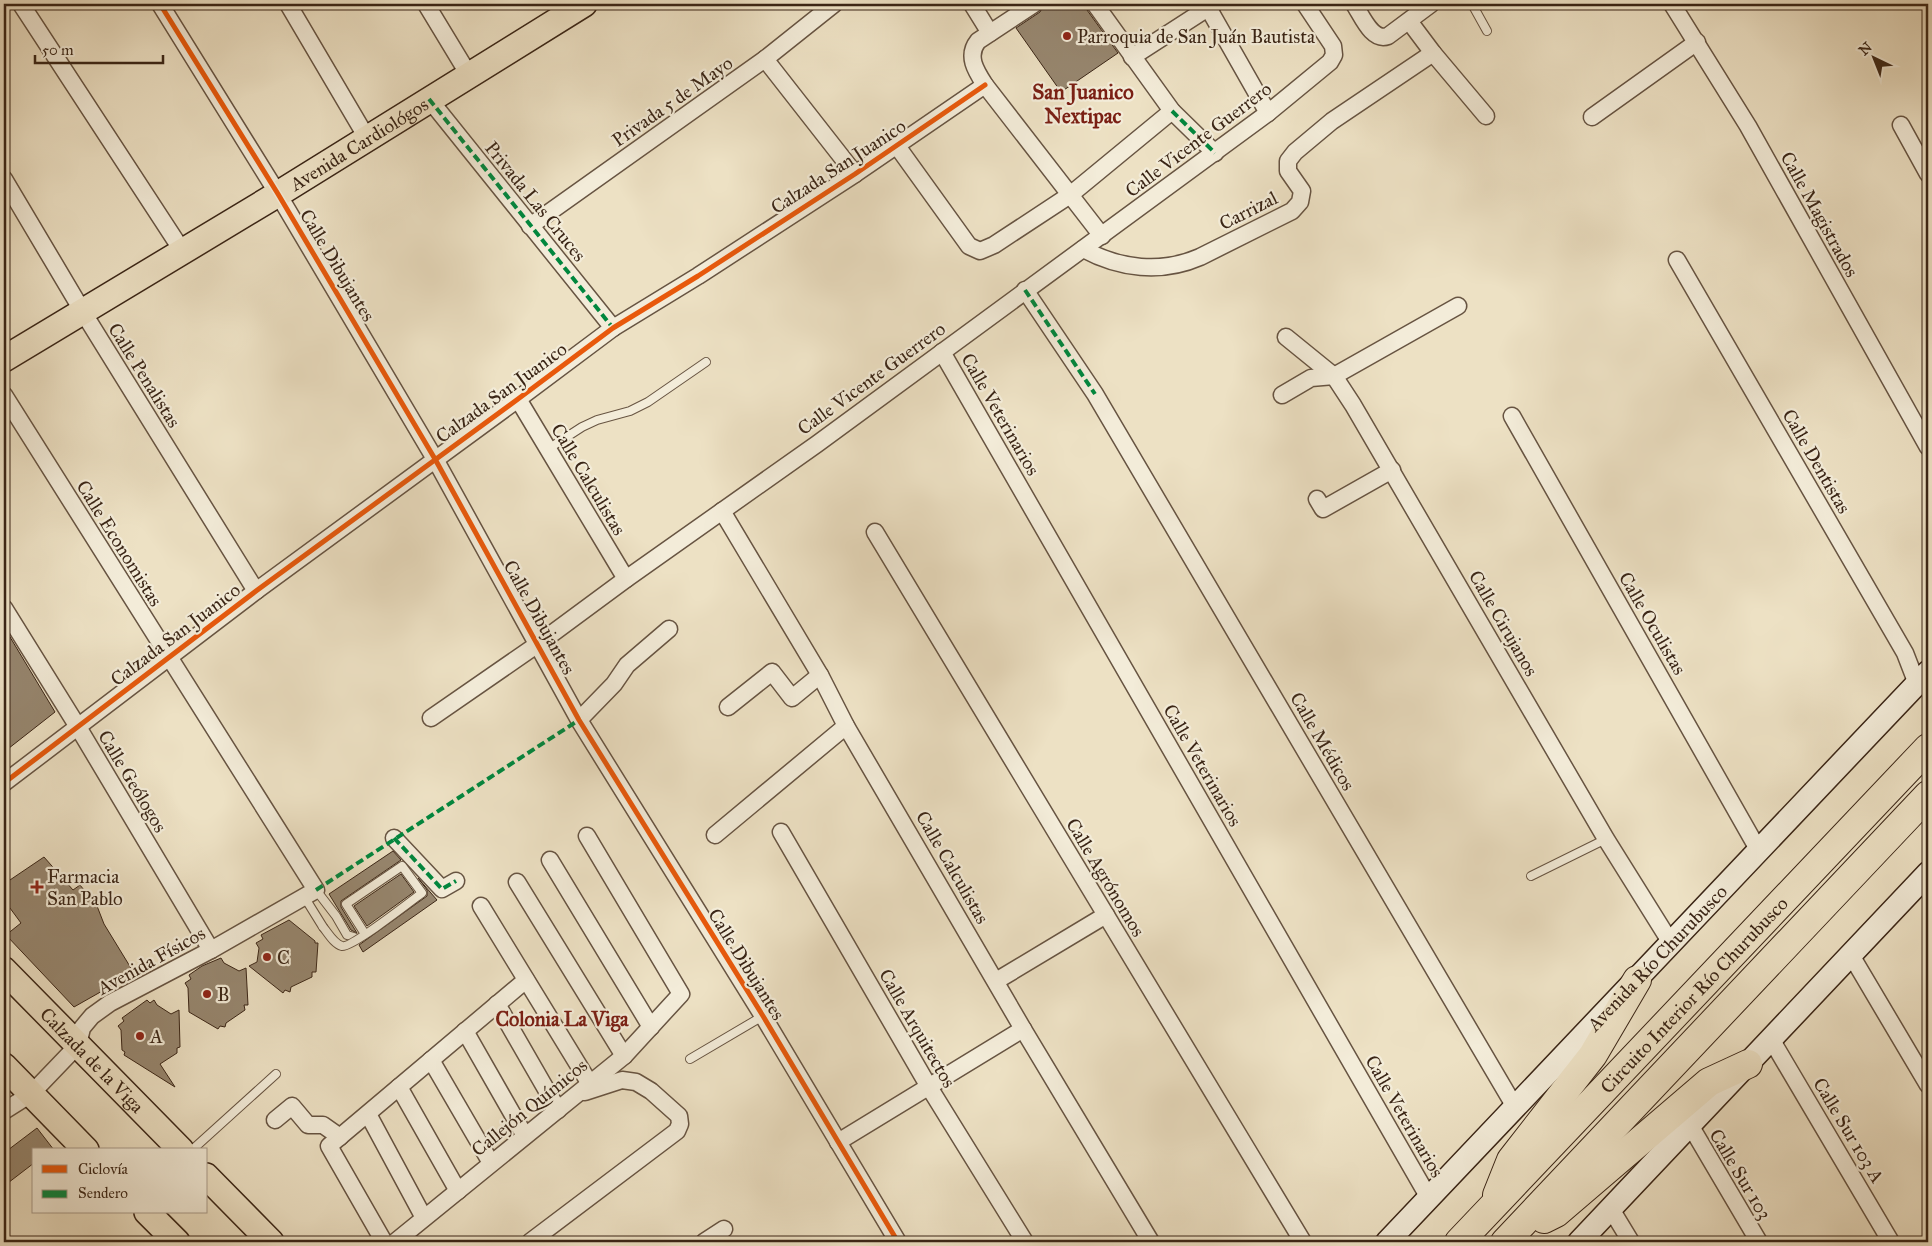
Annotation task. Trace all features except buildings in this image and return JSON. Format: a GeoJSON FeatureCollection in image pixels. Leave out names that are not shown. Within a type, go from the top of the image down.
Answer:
{"type":"FeatureCollection","features":[{"type":"Feature","properties":{"kind":"highway","name":"Circuito Interior Río Churubusco"},"geometry":{"type":"LineString","coordinates":[[1460,1242],[1928,748]]}},
{"type":"Feature","properties":{"kind":"highway","name":"Circuito Interior Río Churubusco"},"geometry":{"type":"LineString","coordinates":[[1508,1239],[1928,795]]}},
{"type":"Feature","properties":{"kind":"highway"},"geometry":{"type":"LineString","coordinates":[[1490,1210],[1511,1160],[1593,1055],[1637,980]]}},
{"type":"Feature","properties":{"kind":"highway"},"geometry":{"type":"LineString","coordinates":[[1508,1239],[1556,1212],[1710,1082],[1748,1064]]}},
{"type":"Feature","properties":{"kind":"main road","name":"Avenida Cardiológos"},"geometry":{"type":"LineString","coordinates":[[4,359],[278,194],[469,75],[571,7]]}},
{"type":"Feature","properties":{"kind":"main road","name":"Avenida Río Churubusco"},"geometry":{"type":"LineString","coordinates":[[1388,1242],[1923,678]]}},
{"type":"Feature","properties":{"kind":"main road"},"geometry":{"type":"LineString","coordinates":[[1579,1242],[1928,873]]}},
{"type":"Feature","properties":{"kind":"main road","name":"Calzada de la Viga"},"geometry":{"type":"LineString","coordinates":[[4,970],[179,1148]]}},
{"type":"Feature","properties":{"kind":"main road"},"geometry":{"type":"LineString","coordinates":[[4,1066],[84,1148]]}},
{"type":"Feature","properties":{"kind":"main road"},"geometry":{"type":"LineString","coordinates":[[208,1178],[271,1242]]}},
{"type":"Feature","properties":{"kind":"main road"},"geometry":{"type":"LineString","coordinates":[[149,1214],[175,1242]]}},
{"type":"Feature","properties":{"kind":"street"},"geometry":{"type":"LineString","coordinates":[[21,4],[183,252]]}},
{"type":"Feature","properties":{"kind":"street","name":"Calle Dibujantes"},"geometry":{"type":"LineString","coordinates":[[160,4],[278,194],[435,459],[579,720],[763,1016],[898,1242]]}},
{"type":"Feature","properties":{"kind":"street"},"geometry":{"type":"LineString","coordinates":[[288,4],[367,138]]}},
{"type":"Feature","properties":{"kind":"street"},"geometry":{"type":"LineString","coordinates":[[426,4],[469,75]]}},
{"type":"Feature","properties":{"kind":"street","name":"Privada 5 de Mayo"},"geometry":{"type":"LineString","coordinates":[[530,226],[765,59],[834,4]]}},
{"type":"Feature","properties":{"kind":"street"},"geometry":{"type":"LineString","coordinates":[[972,4],[990,33]]}},
{"type":"Feature","properties":{"kind":"street"},"geometry":{"type":"LineString","coordinates":[[1034,4],[978,41],[973,47],[974,68],[985,85],[1102,236]]}},
{"type":"Feature","properties":{"kind":"street"},"geometry":{"type":"LineString","coordinates":[[1095,4],[1172,111],[1216,153]]}},
{"type":"Feature","properties":{"kind":"street","name":"Calle Vicente Guerrero"},"geometry":{"type":"LineString","coordinates":[[431,718],[538,644],[942,352],[1216,153],[1268,113],[1330,62],[1334,55],[1332,46],[1305,4]]}},
{"type":"Feature","properties":{"kind":"street"},"geometry":{"type":"LineString","coordinates":[[1354,4],[1377,37],[1382,38],[1388,36],[1430,4]]}},
{"type":"Feature","properties":{"kind":"street","name":"Calle Magistrados"},"geometry":{"type":"LineString","coordinates":[[1672,4],[1748,126],[1928,447]]}},
{"type":"Feature","properties":{"kind":"street"},"geometry":{"type":"LineString","coordinates":[[1132,57],[1209,5],[1268,113]]}},
{"type":"Feature","properties":{"kind":"street"},"geometry":{"type":"LineString","coordinates":[[1409,21],[1433,54],[1486,116]]}},
{"type":"Feature","properties":{"kind":"street"},"geometry":{"type":"LineString","coordinates":[[1592,117],[1697,42]]}},
{"type":"Feature","properties":{"kind":"street","name":"Carrizal"},"geometry":{"type":"LineString","coordinates":[[1083,249],[1101,259],[1124,265],[1164,268],[1185,264],[1292,211],[1300,202],[1302,191],[1288,171],[1288,161],[1295,152],[1332,122],[1433,54]]}},
{"type":"Feature","properties":{"kind":"street"},"geometry":{"type":"LineString","coordinates":[[765,59],[855,174]]}},
{"type":"Feature","properties":{"kind":"street","name":"Calzada San Juanico"},"geometry":{"type":"LineString","coordinates":[[4,783],[256,591],[613,328],[698,276],[855,174],[985,85]]}},
{"type":"Feature","properties":{"kind":"street","name":"Privada Las Cruces"},"geometry":{"type":"LineString","coordinates":[[429,99],[613,328]]}},
{"type":"Feature","properties":{"kind":"street"},"geometry":{"type":"LineString","coordinates":[[897,146],[969,246],[980,251],[994,245],[1070,195],[1172,111]]}},
{"type":"Feature","properties":{"kind":"street"},"geometry":{"type":"LineString","coordinates":[[1901,125],[1928,174]]}},
{"type":"Feature","properties":{"kind":"street","name":"Calle Penalistas"},"geometry":{"type":"LineString","coordinates":[[4,179],[82,312],[256,591]]}},
{"type":"Feature","properties":{"kind":"street","name":"Calle Dentistas"},"geometry":{"type":"LineString","coordinates":[[1677,260],[1905,653],[1923,678]]}},
{"type":"Feature","properties":{"kind":"street","name":"Calle Médicos"},"geometry":{"type":"LineString","coordinates":[[1025,290],[1095,394],[1515,1107]]}},
{"type":"Feature","properties":{"kind":"street"},"geometry":{"type":"LineString","coordinates":[[1282,396],[1311,378],[1334,376],[1458,306]]}},
{"type":"Feature","properties":{"kind":"street","name":"Calle Cirujanos"},"geometry":{"type":"LineString","coordinates":[[1286,337],[1334,376],[1392,470],[1606,839],[1671,943]]}},
{"type":"Feature","properties":{"kind":"street","name":"Calle Veterinarios"},"geometry":{"type":"LineString","coordinates":[[942,352],[1429,1198]]}},
{"type":"Feature","properties":{"kind":"street","name":"Calle Economistas"},"geometry":{"type":"LineString","coordinates":[[4,395],[169,658],[310,894]]}},
{"type":"Feature","properties":{"kind":"street","name":"Calle Calculistas"},"geometry":{"type":"LineString","coordinates":[[518,399],[626,579]]}},
{"type":"Feature","properties":{"kind":"street","name":"Calle Oculistas"},"geometry":{"type":"LineString","coordinates":[[1512,416],[1759,851]]}},
{"type":"Feature","properties":{"kind":"street"},"geometry":{"type":"LineString","coordinates":[[1317,499],[1323,509],[1392,470]]}},
{"type":"Feature","properties":{"kind":"street","name":"Calle Calculistas"},"geometry":{"type":"LineString","coordinates":[[722,511],[820,675],[846,726],[1023,1029],[1151,1242]]}},
{"type":"Feature","properties":{"kind":"street","name":"Calle Agrónomos"},"geometry":{"type":"LineString","coordinates":[[875,532],[1303,1242]]}},
{"type":"Feature","properties":{"kind":"street","name":"Calle Geólogos"},"geometry":{"type":"LineString","coordinates":[[4,608],[78,727],[211,950]]}},
{"type":"Feature","properties":{"kind":"street"},"geometry":{"type":"LineString","coordinates":[[579,720],[614,684],[627,665],[669,629]]}},
{"type":"Feature","properties":{"kind":"street"},"geometry":{"type":"LineString","coordinates":[[728,707],[772,672],[792,698],[820,675]]}},
{"type":"Feature","properties":{"kind":"street"},"geometry":{"type":"LineString","coordinates":[[715,835],[846,726]]}},
{"type":"Feature","properties":{"kind":"street","name":"Calle Arquitectos"},"geometry":{"type":"LineString","coordinates":[[781,832],[929,1087],[1025,1242]]}},
{"type":"Feature","properties":{"kind":"street","name":"Callejón Químicos"},"geometry":{"type":"LineString","coordinates":[[395,1242],[624,1056],[680,994],[587,836]]}},
{"type":"Feature","properties":{"kind":"street"},"geometry":{"type":"LineString","coordinates":[[394,838],[442,890],[456,881]]}},
{"type":"Feature","properties":{"kind":"street"},"geometry":{"type":"LineString","coordinates":[[550,860],[651,1026]]}},
{"type":"Feature","properties":{"kind":"street"},"geometry":{"type":"LineString","coordinates":[[517,882],[624,1056]]}},
{"type":"Feature","properties":{"kind":"street","name":"Avenida Físicos"},"geometry":{"type":"LineString","coordinates":[[4,1111],[31,1094],[78,1045],[82,1028],[92,1016],[310,894]]}},
{"type":"Feature","properties":{"kind":"street"},"geometry":{"type":"LineString","coordinates":[[481,906],[590,1084]]}},
{"type":"Feature","properties":{"kind":"street"},"geometry":{"type":"LineString","coordinates":[[996,981],[1106,915]]}},
{"type":"Feature","properties":{"kind":"street"},"geometry":{"type":"LineString","coordinates":[[1851,955],[1928,1084]]}},
{"type":"Feature","properties":{"kind":"street"},"geometry":{"type":"LineString","coordinates":[[384,1242],[329,1146],[526,980]]}},
{"type":"Feature","properties":{"kind":"street"},"geometry":{"type":"LineString","coordinates":[[498,1004],[558,1110]]}},
{"type":"Feature","properties":{"kind":"street"},"geometry":{"type":"LineString","coordinates":[[838,1142],[1023,1029]]}},
{"type":"Feature","properties":{"kind":"street"},"geometry":{"type":"LineString","coordinates":[[465,1031],[526,1136]]}},
{"type":"Feature","properties":{"kind":"street","name":"Calle Sur 103 A"},"geometry":{"type":"LineString","coordinates":[[1771,1039],[1892,1242]]}},
{"type":"Feature","properties":{"kind":"street"},"geometry":{"type":"LineString","coordinates":[[431,1060],[491,1164]]}},
{"type":"Feature","properties":{"kind":"street"},"geometry":{"type":"LineString","coordinates":[[530,1242],[677,1131],[680,1124],[678,1116],[650,1091],[636,1082],[622,1080],[576,1095]]}},
{"type":"Feature","properties":{"kind":"street"},"geometry":{"type":"LineString","coordinates":[[399,1087],[458,1191]]}},
{"type":"Feature","properties":{"kind":"street"},"geometry":{"type":"LineString","coordinates":[[275,1120],[292,1106],[308,1125],[323,1125],[340,1137]]}},
{"type":"Feature","properties":{"kind":"street"},"geometry":{"type":"LineString","coordinates":[[368,1114],[424,1218]]}},
{"type":"Feature","properties":{"kind":"street","name":"Calle Sur 103"},"geometry":{"type":"LineString","coordinates":[[1690,1126],[1759,1242]]}},
{"type":"Feature","properties":{"kind":"street"},"geometry":{"type":"LineString","coordinates":[[1611,1209],[1631,1242]]}},
{"type":"Feature","properties":{"kind":"street"},"geometry":{"type":"LineString","coordinates":[[704,1242],[724,1229]]}},
{"type":"Feature","properties":{"kind":"lane"},"geometry":{"type":"LineString","coordinates":[[1472,4],[1487,31]]}},
{"type":"Feature","properties":{"kind":"lane"},"geometry":{"type":"LineString","coordinates":[[548,449],[582,427],[648,402],[706,362]]}},
{"type":"Feature","properties":{"kind":"lane"},"geometry":{"type":"LineString","coordinates":[[1531,876],[1606,839]]}},
{"type":"Feature","properties":{"kind":"lane"},"geometry":{"type":"LineString","coordinates":[[310,894],[322,927],[336,943],[343,946],[349,945],[366,934],[422,894],[402,866],[346,904],[366,934]]}},
{"type":"Feature","properties":{"kind":"lane"},"geometry":{"type":"LineString","coordinates":[[310,894],[337,913],[347,935],[354,937]]}},
{"type":"Feature","properties":{"kind":"lane"},"geometry":{"type":"LineString","coordinates":[[690,1059],[763,1016]]}},
{"type":"Feature","properties":{"kind":"lane"},"geometry":{"type":"LineString","coordinates":[[194,1148],[276,1074]]}},
{"type":"Feature","properties":{"kind":"marked path"},"geometry":{"type":"LineString","coordinates":[[429,99],[613,328]]}},
{"type":"Feature","properties":{"kind":"marked path"},"geometry":{"type":"LineString","coordinates":[[1172,111],[1215,153]]}},
{"type":"Feature","properties":{"kind":"marked path"},"geometry":{"type":"LineString","coordinates":[[1025,290],[1095,394]]}},
{"type":"Feature","properties":{"kind":"marked path"},"geometry":{"type":"LineString","coordinates":[[316,890],[579,720]]}},
{"type":"Feature","properties":{"kind":"marked path"},"geometry":{"type":"LineString","coordinates":[[394,838],[442,889],[456,881]]}},
{"type":"Feature","properties":{"kind":"cycle path"},"geometry":{"type":"LineString","coordinates":[[160,4],[278,194],[435,459],[579,720],[763,1016],[898,1242]]}},
{"type":"Feature","properties":{"kind":"cycle path"},"geometry":{"type":"LineString","coordinates":[[4,783],[256,591],[613,328],[698,276],[855,174],[985,85]]}},
{"type":"Feature","properties":{"kind":"place","name":"Parroquia de San Juán Bautista"},"geometry":{"type":"Point","coordinates":[1067,36]}},
{"type":"Feature","properties":{"kind":"place","name":"Farmacia San Pablo"},"geometry":{"type":"Point","coordinates":[37,887]}},
{"type":"Feature","properties":{"kind":"place","name":"C"},"geometry":{"type":"Point","coordinates":[267,957]}},
{"type":"Feature","properties":{"kind":"place","name":"B"},"geometry":{"type":"Point","coordinates":[207,994]}},
{"type":"Feature","properties":{"kind":"place","name":"A"},"geometry":{"type":"Point","coordinates":[140,1036]}},
{"type":"Feature","properties":{"kind":"district","name":"San Juanico Nextipac"},"geometry":{"type":"Point","coordinates":[1083,104]}},
{"type":"Feature","properties":{"kind":"district","name":"Colonia La Viga"},"geometry":{"type":"Point","coordinates":[562,1019]}}]}
